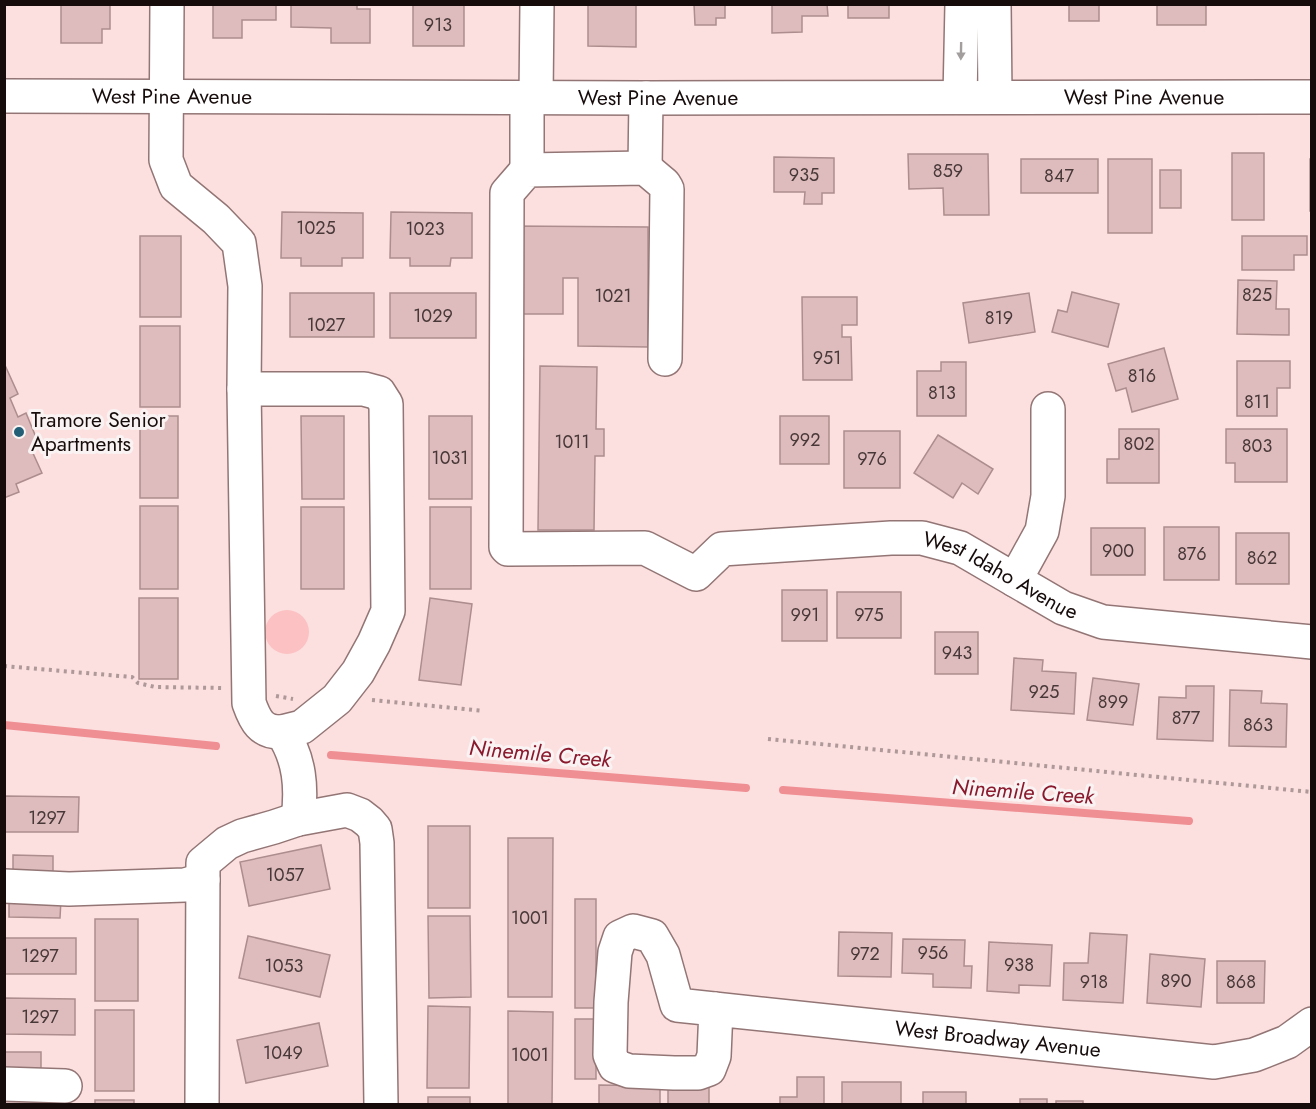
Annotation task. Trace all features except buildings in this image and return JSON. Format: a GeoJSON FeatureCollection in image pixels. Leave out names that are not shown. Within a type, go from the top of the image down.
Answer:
{"type":"FeatureCollection","features":[{"type":"Feature","properties":{"kind":"street"},"geometry":{"type":"LineString","coordinates":[[167,4],[166,160],[176,186],[216,219],[239,243],[244,286],[244,389],[249,703],[256,722],[274,732],[282,732],[302,727],[336,699],[358,672],[388,611],[386,404],[379,393],[364,389],[244,389]]}},
{"type":"Feature","properties":{"kind":"street"},"geometry":{"type":"LineString","coordinates":[[537,4],[527,170],[645,168],[664,184],[667,189],[665,359]]}},
{"type":"Feature","properties":{"kind":"street"},"geometry":{"type":"LineString","coordinates":[[960,97],[962,4]]}},
{"type":"Feature","properties":{"kind":"street"},"geometry":{"type":"LineString","coordinates":[[994,4],[994,97]]}},
{"type":"Feature","properties":{"kind":"street","name":"West Pine Avenue"},"geometry":{"type":"LineString","coordinates":[[4,96],[1311,97]]}},
{"type":"Feature","properties":{"kind":"street"},"geometry":{"type":"LineString","coordinates":[[645,168],[646,98]]}},
{"type":"Feature","properties":{"kind":"street","name":"West Idaho Avenue"},"geometry":{"type":"LineString","coordinates":[[527,170],[507,194],[506,548],[645,548],[696,574],[722,549],[922,538],[960,548],[1063,608],[1103,622],[1311,642]]}},
{"type":"Feature","properties":{"kind":"street"},"geometry":{"type":"LineString","coordinates":[[1015,580],[1042,531],[1048,496],[1048,409]]}},
{"type":"Feature","properties":{"kind":"street"},"geometry":{"type":"LineString","coordinates":[[282,732],[292,746],[298,773],[301,799],[298,819]]}},
{"type":"Feature","properties":{"kind":"street"},"geometry":{"type":"LineString","coordinates":[[202,1104],[203,863],[227,843],[242,836],[298,819],[347,810],[360,815],[375,830],[377,843],[381,1104]]}},
{"type":"Feature","properties":{"kind":"street"},"geometry":{"type":"LineString","coordinates":[[4,886],[81,888],[185,885],[203,880]]}},
{"type":"Feature","properties":{"kind":"street","name":"West Broadway Avenue"},"geometry":{"type":"LineString","coordinates":[[716,1009],[714,1056],[709,1069],[698,1073],[674,1073],[629,1071],[615,1066],[609,1055],[611,1002],[615,952],[620,937],[633,931],[652,936],[663,955],[677,1005],[716,1009],[1214,1062],[1254,1055],[1287,1042],[1311,1024]]}},
{"type":"Feature","properties":{"kind":"street"},"geometry":{"type":"LineString","coordinates":[[4,1084],[65,1086]]}},
{"type":"Feature","properties":{"kind":"path"},"geometry":{"type":"LineString","coordinates":[[768,739],[1311,792]]}},
{"type":"Feature","properties":{"kind":"shaded area"},"geometry":{"type":"Polygon","coordinates":[[[287,610],[303,616],[309,632],[303,648],[287,654],[271,648],[265,632],[271,616],[287,610]]]}},
{"type":"Feature","properties":{"kind":"waterway","name":"Ninemile Creek"},"geometry":{"type":"LineString","coordinates":[[4,725],[216,746]]}},
{"type":"Feature","properties":{"kind":"waterway","name":"Ninemile Creek"},"geometry":{"type":"LineString","coordinates":[[331,755],[746,788]]}},
{"type":"Feature","properties":{"kind":"waterway","name":"Ninemile Creek"},"geometry":{"type":"LineString","coordinates":[[783,790],[1189,821]]}},
{"type":"Feature","properties":{"kind":"place","name":"Tramore Senior Apartments"},"geometry":{"type":"Point","coordinates":[19,432]}}]}
